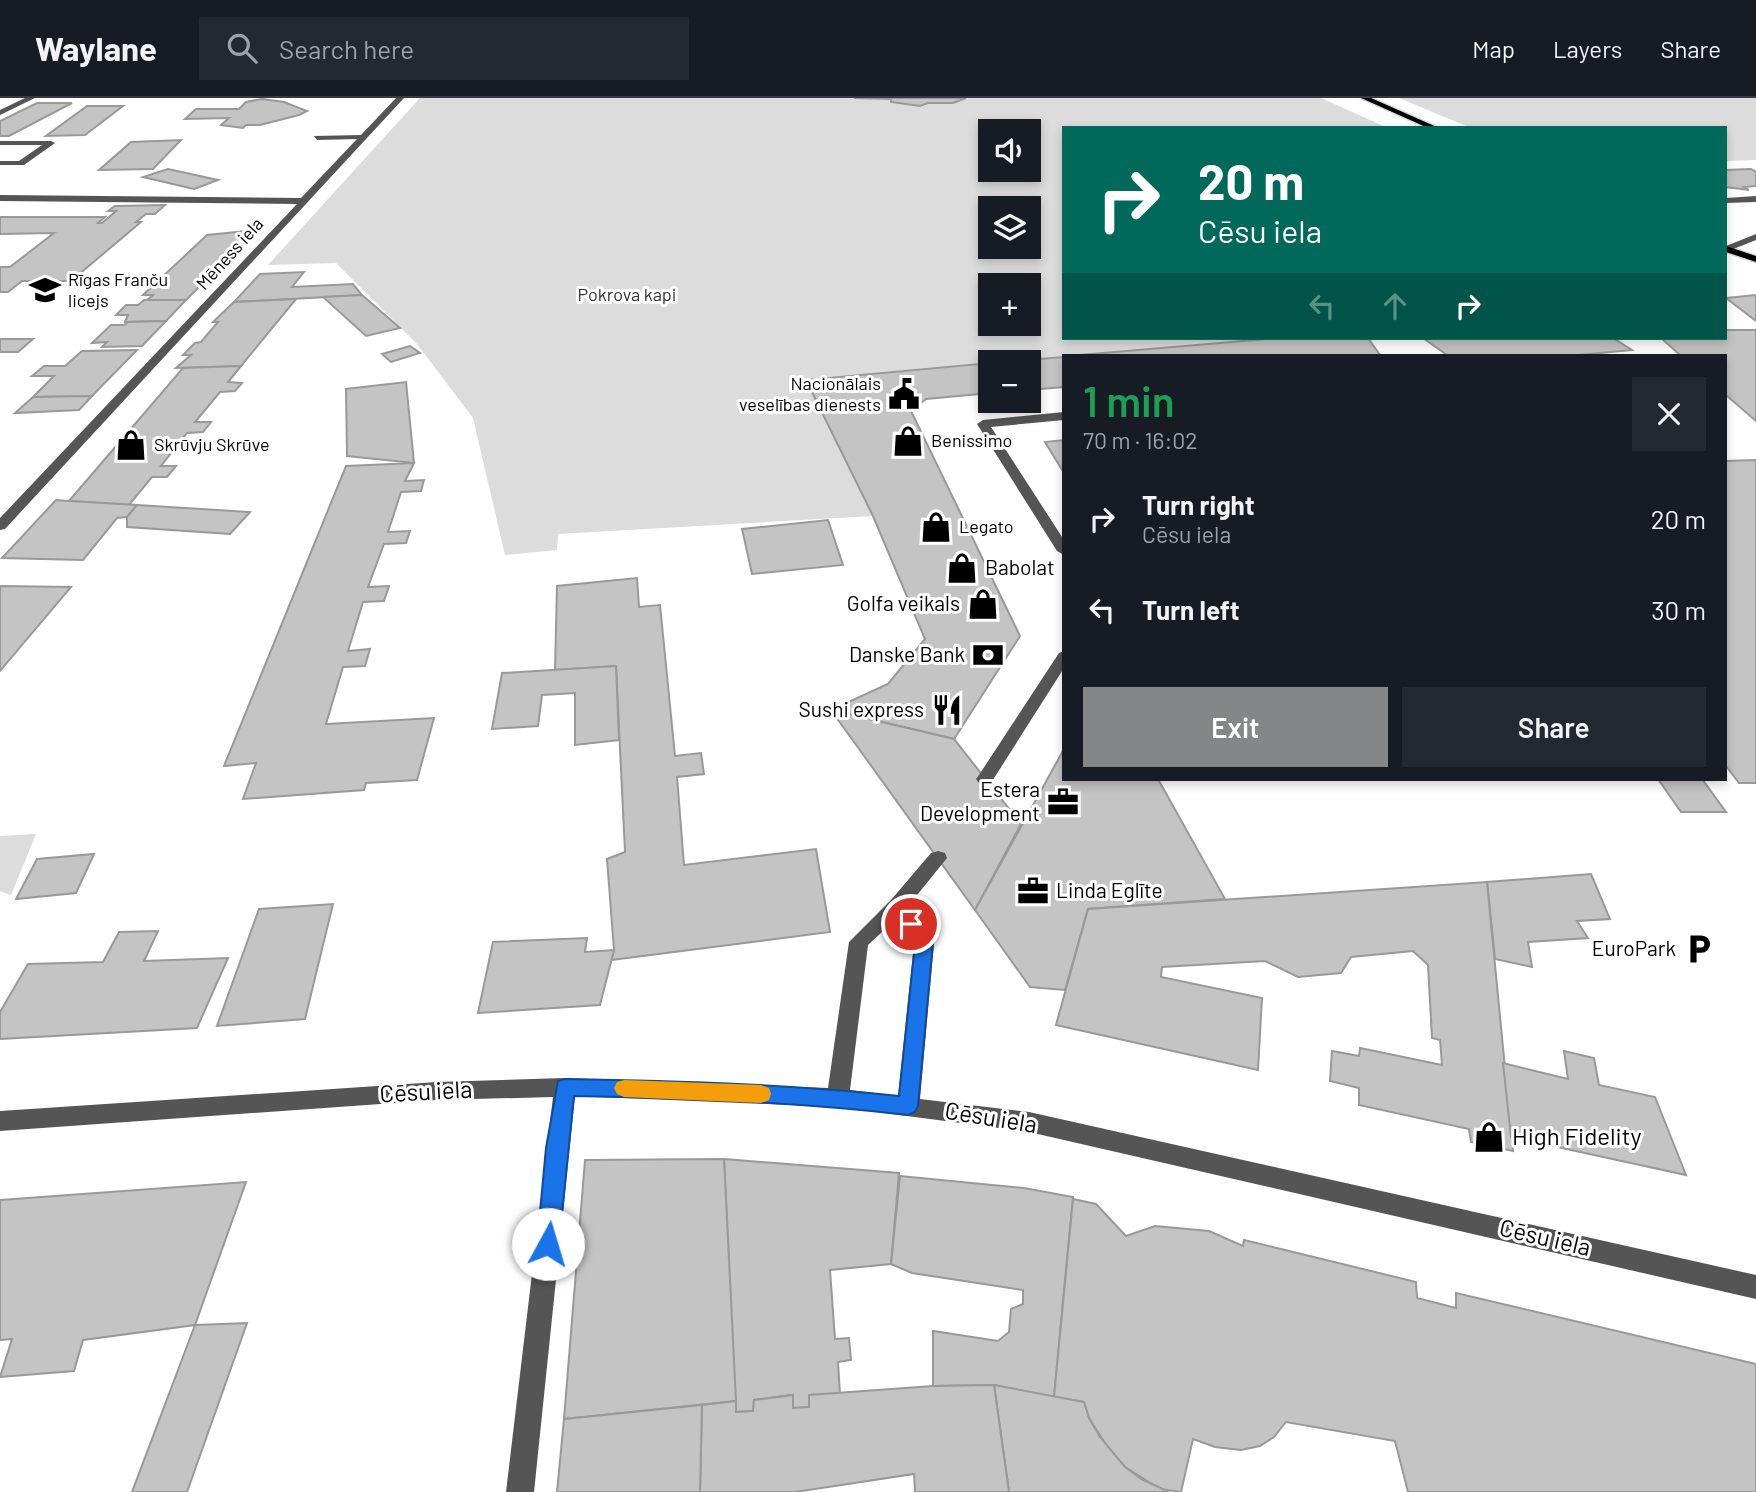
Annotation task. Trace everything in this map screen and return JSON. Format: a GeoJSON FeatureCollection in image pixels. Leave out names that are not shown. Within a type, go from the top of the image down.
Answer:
{"type":"FeatureCollection","features":[{"type":"Feature","properties":{"kind":"main road"},"geometry":{"type":"LineString","coordinates":[[1365,98],[1430,126]]}},
{"type":"Feature","properties":{"kind":"main road"},"geometry":{"type":"LineString","coordinates":[[1727,249],[1756,259]]}},
{"type":"Feature","properties":{"kind":"street"},"geometry":{"type":"LineString","coordinates":[[0,113],[31,98]]}},
{"type":"Feature","properties":{"kind":"street","name":"Mēness iela"},"geometry":{"type":"LineString","coordinates":[[0,526],[400,98]]}},
{"type":"Feature","properties":{"kind":"street"},"geometry":{"type":"LineString","coordinates":[[317,138],[365,137]]}},
{"type":"Feature","properties":{"kind":"street"},"geometry":{"type":"LineString","coordinates":[[0,143],[51,143],[21,163],[0,163]]}},
{"type":"Feature","properties":{"kind":"street"},"geometry":{"type":"LineString","coordinates":[[0,198],[303,201]]}},
{"type":"Feature","properties":{"kind":"street"},"geometry":{"type":"LineString","coordinates":[[1727,201],[1756,198]]}},
{"type":"Feature","properties":{"kind":"street"},"geometry":{"type":"LineString","coordinates":[[1727,249],[1756,237]]}},
{"type":"Feature","properties":{"kind":"street"},"geometry":{"type":"LineString","coordinates":[[1062,416],[983,424],[1062,548]]}},
{"type":"Feature","properties":{"kind":"street"},"geometry":{"type":"LineString","coordinates":[[985,779],[1062,659]]}},
{"type":"Feature","properties":{"kind":"street"},"geometry":{"type":"LineString","coordinates":[[838,1098],[859,942],[898,905],[937,858]]}},
{"type":"Feature","properties":{"kind":"street"},"geometry":{"type":"LineString","coordinates":[[898,905],[924,943],[908,1106]]}},
{"type":"Feature","properties":{"kind":"street"},"geometry":{"type":"LineString","coordinates":[[520,1492],[556,1148],[565,1087]]}},
{"type":"Feature","properties":{"kind":"street","name":"Cēsu iela"},"geometry":{"type":"LineString","coordinates":[[0,1121],[437,1091],[565,1087],[838,1098],[1029,1122],[1756,1287]]}},
{"type":"Feature","properties":{"kind":"green space","name":"Pokrova kapi"},"geometry":{"type":"Polygon","coordinates":[[[420,98],[1321,98],[1384,126],[1062,126],[1062,340],[1255,340],[1098,354],[1062,354],[1062,357],[1041,359],[1041,350],[978,350],[978,365],[806,380],[873,516],[558,534],[557,550],[505,555],[473,418],[417,344],[336,263],[268,265],[420,98]]]}},
{"type":"Feature","properties":{"kind":"green space"},"geometry":{"type":"Polygon","coordinates":[[[1399,98],[1756,98],[1756,160],[1727,161],[1727,126],[1466,126],[1399,98]]]}},
{"type":"Feature","properties":{"kind":"green space"},"geometry":{"type":"Polygon","coordinates":[[[36,834],[11,895],[0,891],[0,836],[36,834]]]}},
{"type":"Feature","properties":{"kind":"building"},"geometry":{"type":"Polygon","coordinates":[[[854,98],[966,98],[953,103],[928,103],[920,106],[891,102],[891,99],[854,98]]]}},
{"type":"Feature","properties":{"kind":"building"},"geometry":{"type":"Polygon","coordinates":[[[262,99],[284,102],[307,111],[260,125],[246,125],[243,128],[221,125],[229,118],[185,119],[196,109],[239,109],[246,102],[262,99]]]}},
{"type":"Feature","properties":{"kind":"building"},"geometry":{"type":"Polygon","coordinates":[[[37,103],[72,103],[9,136],[0,136],[0,121],[37,103]]]}},
{"type":"Feature","properties":{"kind":"building"},"geometry":{"type":"Polygon","coordinates":[[[87,106],[123,106],[85,135],[46,136],[87,106]]]}},
{"type":"Feature","properties":{"kind":"building"},"geometry":{"type":"Polygon","coordinates":[[[181,140],[153,169],[99,170],[131,142],[181,140]]]}},
{"type":"Feature","properties":{"kind":"building"},"geometry":{"type":"Polygon","coordinates":[[[168,169],[218,180],[194,189],[143,177],[168,169]]]}},
{"type":"Feature","properties":{"kind":"building"},"geometry":{"type":"Polygon","coordinates":[[[1751,169],[1756,172],[1756,186],[1744,187],[1749,190],[1727,187],[1727,170],[1751,169]]]}},
{"type":"Feature","properties":{"kind":"building"},"geometry":{"type":"Polygon","coordinates":[[[165,205],[155,214],[146,214],[136,222],[141,222],[71,281],[22,281],[8,292],[0,292],[0,267],[10,267],[54,233],[0,234],[0,217],[105,217],[98,223],[102,223],[116,211],[108,211],[115,206],[165,205]]]}},
{"type":"Feature","properties":{"kind":"building"},"geometry":{"type":"Polygon","coordinates":[[[256,230],[186,300],[147,300],[153,295],[143,295],[207,235],[256,230]]]}},
{"type":"Feature","properties":{"kind":"building"},"geometry":{"type":"Polygon","coordinates":[[[304,272],[292,287],[353,284],[362,295],[234,302],[260,274],[304,272]]]}},
{"type":"Feature","properties":{"kind":"building"},"geometry":{"type":"Polygon","coordinates":[[[362,295],[400,328],[366,336],[323,297],[362,295]]]}},
{"type":"Feature","properties":{"kind":"building"},"geometry":{"type":"Polygon","coordinates":[[[1756,295],[1756,321],[1727,299],[1756,295]]]}},
{"type":"Feature","properties":{"kind":"building"},"geometry":{"type":"Polygon","coordinates":[[[296,299],[241,366],[176,368],[191,355],[183,355],[195,343],[201,342],[218,322],[213,322],[234,302],[296,299]]]}},
{"type":"Feature","properties":{"kind":"building"},"geometry":{"type":"Polygon","coordinates":[[[144,300],[186,300],[166,321],[125,322],[128,315],[116,315],[126,305],[138,305],[144,300]]]}},
{"type":"Feature","properties":{"kind":"building"},"geometry":{"type":"Polygon","coordinates":[[[166,321],[142,346],[102,347],[107,342],[92,343],[111,325],[166,321]]]}},
{"type":"Feature","properties":{"kind":"building"},"geometry":{"type":"Polygon","coordinates":[[[1727,330],[1756,330],[1756,421],[1727,396],[1727,354],[1679,354],[1663,340],[1727,340],[1727,330]]]}},
{"type":"Feature","properties":{"kind":"building"},"geometry":{"type":"Polygon","coordinates":[[[0,339],[33,339],[18,352],[0,352],[0,339]]]}},
{"type":"Feature","properties":{"kind":"building"},"geometry":{"type":"Polygon","coordinates":[[[1254,340],[1369,340],[1379,354],[1092,354],[1254,340]]]}},
{"type":"Feature","properties":{"kind":"building"},"geometry":{"type":"Polygon","coordinates":[[[1426,340],[1616,340],[1632,350],[1590,354],[1446,354],[1426,340]]]}},
{"type":"Feature","properties":{"kind":"building"},"geometry":{"type":"Polygon","coordinates":[[[410,346],[420,353],[391,362],[382,354],[410,346]]]}},
{"type":"Feature","properties":{"kind":"building"},"geometry":{"type":"Polygon","coordinates":[[[137,350],[92,396],[33,397],[54,376],[32,376],[44,366],[65,366],[82,351],[137,350]]]}},
{"type":"Feature","properties":{"kind":"building"},"geometry":{"type":"Polygon","coordinates":[[[1062,357],[1062,387],[1041,389],[1041,359],[1062,357]]]}},
{"type":"Feature","properties":{"kind":"building"},"geometry":{"type":"Polygon","coordinates":[[[978,364],[978,394],[926,399],[911,411],[1020,636],[954,739],[831,710],[888,684],[925,639],[873,516],[806,380],[978,364]]]}},
{"type":"Feature","properties":{"kind":"building"},"geometry":{"type":"Polygon","coordinates":[[[241,366],[228,382],[242,383],[235,391],[220,392],[195,422],[211,422],[203,432],[187,433],[161,466],[176,466],[167,477],[152,477],[129,505],[69,501],[183,368],[241,366]]]}},
{"type":"Feature","properties":{"kind":"building"},"geometry":{"type":"Polygon","coordinates":[[[406,382],[414,463],[347,456],[346,389],[406,382]]]}},
{"type":"Feature","properties":{"kind":"building"},"geometry":{"type":"Polygon","coordinates":[[[92,396],[79,410],[15,413],[33,397],[92,396]]]}},
{"type":"Feature","properties":{"kind":"building"},"geometry":{"type":"Polygon","coordinates":[[[1062,440],[1062,470],[1045,442],[1062,440]]]}},
{"type":"Feature","properties":{"kind":"building"},"geometry":{"type":"Polygon","coordinates":[[[1756,460],[1756,783],[1739,783],[1727,767],[1727,461],[1756,460]]]}},
{"type":"Feature","properties":{"kind":"building"},"geometry":{"type":"Polygon","coordinates":[[[414,463],[405,481],[424,480],[421,491],[401,492],[388,532],[410,531],[406,543],[384,544],[368,587],[389,586],[384,601],[363,602],[348,651],[370,649],[365,666],[343,667],[326,724],[434,718],[417,780],[366,783],[364,790],[243,799],[256,763],[224,766],[346,466],[414,463]]]}},
{"type":"Feature","properties":{"kind":"building"},"geometry":{"type":"Polygon","coordinates":[[[56,500],[137,505],[127,517],[117,518],[83,560],[2,558],[56,500]]]}},
{"type":"Feature","properties":{"kind":"building"},"geometry":{"type":"Polygon","coordinates":[[[137,505],[250,512],[230,534],[127,527],[127,517],[137,505]]]}},
{"type":"Feature","properties":{"kind":"building"},"geometry":{"type":"Polygon","coordinates":[[[828,520],[843,565],[752,574],[742,529],[828,520]]]}},
{"type":"Feature","properties":{"kind":"building"},"geometry":{"type":"Polygon","coordinates":[[[637,578],[639,607],[660,605],[675,756],[701,753],[704,774],[677,777],[684,865],[816,849],[830,932],[611,960],[614,950],[607,859],[625,852],[616,666],[555,670],[557,586],[637,578]]]}},
{"type":"Feature","properties":{"kind":"building"},"geometry":{"type":"Polygon","coordinates":[[[0,586],[71,587],[0,671],[0,586]]]}},
{"type":"Feature","properties":{"kind":"building"},"geometry":{"type":"Polygon","coordinates":[[[616,666],[619,740],[575,745],[575,693],[542,695],[538,726],[492,729],[502,673],[616,666]]]}},
{"type":"Feature","properties":{"kind":"building"},"geometry":{"type":"Polygon","coordinates":[[[831,710],[954,739],[1021,824],[975,910],[831,710]]]}},
{"type":"Feature","properties":{"kind":"building"},"geometry":{"type":"Polygon","coordinates":[[[1062,753],[1062,781],[1159,781],[1225,899],[1088,909],[1065,990],[1030,987],[975,910],[1062,753]]]}},
{"type":"Feature","properties":{"kind":"building"},"geometry":{"type":"Polygon","coordinates":[[[1659,781],[1703,781],[1726,812],[1681,812],[1659,781]]]}},
{"type":"Feature","properties":{"kind":"building"},"geometry":{"type":"Polygon","coordinates":[[[94,854],[76,893],[16,899],[37,859],[94,854]]]}},
{"type":"Feature","properties":{"kind":"building"},"geometry":{"type":"Polygon","coordinates":[[[1591,874],[1610,919],[1577,921],[1588,938],[1528,942],[1532,967],[1495,959],[1487,882],[1591,874]]]}},
{"type":"Feature","properties":{"kind":"building"},"geometry":{"type":"Polygon","coordinates":[[[1487,882],[1513,1151],[1471,1142],[1469,1129],[1359,1105],[1359,1088],[1330,1081],[1332,1051],[1359,1056],[1360,1048],[1442,1065],[1440,1040],[1432,1038],[1428,965],[1413,951],[1351,957],[1341,973],[1298,977],[1265,961],[1162,967],[1161,977],[1262,998],[1258,1070],[1056,1025],[1088,909],[1487,882]]]}},
{"type":"Feature","properties":{"kind":"building"},"geometry":{"type":"Polygon","coordinates":[[[333,904],[305,1019],[217,1026],[259,909],[333,904]]]}},
{"type":"Feature","properties":{"kind":"building"},"geometry":{"type":"Polygon","coordinates":[[[158,931],[144,961],[228,958],[197,1028],[0,1039],[0,1012],[28,964],[103,962],[119,932],[158,931]]]}},
{"type":"Feature","properties":{"kind":"building"},"geometry":{"type":"Polygon","coordinates":[[[587,938],[585,952],[614,950],[600,1005],[478,1013],[493,942],[587,938]]]}},
{"type":"Feature","properties":{"kind":"building"},"geometry":{"type":"Polygon","coordinates":[[[1564,1051],[1594,1058],[1599,1085],[1655,1097],[1686,1175],[1511,1137],[1503,1063],[1568,1079],[1564,1051]]]}},
{"type":"Feature","properties":{"kind":"building"},"geometry":{"type":"Polygon","coordinates":[[[724,1159],[899,1173],[891,1264],[830,1270],[835,1339],[849,1338],[851,1360],[838,1362],[840,1394],[809,1395],[809,1407],[793,1408],[793,1395],[754,1400],[753,1411],[736,1412],[724,1159]]]}},
{"type":"Feature","properties":{"kind":"building"},"geometry":{"type":"Polygon","coordinates":[[[724,1159],[736,1401],[564,1419],[585,1160],[724,1159]]]}},
{"type":"Feature","properties":{"kind":"building"},"geometry":{"type":"Polygon","coordinates":[[[900,1176],[1024,1188],[1073,1197],[1054,1397],[994,1385],[933,1386],[933,1331],[998,1341],[1009,1332],[1011,1309],[1023,1304],[1023,1290],[912,1273],[891,1264],[900,1176]]]}},
{"type":"Feature","properties":{"kind":"building"},"geometry":{"type":"Polygon","coordinates":[[[246,1182],[195,1325],[83,1340],[74,1371],[0,1377],[12,1339],[0,1340],[0,1200],[246,1182]]]}},
{"type":"Feature","properties":{"kind":"building"},"geometry":{"type":"Polygon","coordinates":[[[1073,1199],[1096,1204],[1126,1236],[1155,1226],[1209,1231],[1243,1246],[1244,1240],[1416,1282],[1417,1298],[1456,1308],[1456,1293],[1756,1364],[1756,1492],[1408,1492],[1395,1441],[1286,1422],[1274,1437],[1260,1446],[1241,1450],[1215,1447],[1193,1439],[1181,1492],[1160,1489],[1125,1467],[1110,1451],[1089,1418],[1084,1402],[1054,1397],[1073,1199]]]}},
{"type":"Feature","properties":{"kind":"building"},"geometry":{"type":"Polygon","coordinates":[[[247,1323],[187,1492],[132,1492],[195,1325],[247,1323]]]}},
{"type":"Feature","properties":{"kind":"building"},"geometry":{"type":"Polygon","coordinates":[[[994,1385],[1084,1402],[1089,1418],[1100,1437],[1125,1467],[1141,1479],[1169,1492],[1009,1492],[994,1385]]]}},
{"type":"Feature","properties":{"kind":"building"},"geometry":{"type":"Polygon","coordinates":[[[994,1385],[1009,1492],[915,1492],[914,1474],[795,1492],[700,1492],[702,1405],[736,1401],[736,1412],[753,1411],[754,1400],[793,1395],[793,1408],[809,1407],[809,1395],[933,1386],[994,1385]]]}},
{"type":"Feature","properties":{"kind":"building"},"geometry":{"type":"Polygon","coordinates":[[[702,1405],[700,1492],[557,1492],[564,1419],[702,1405]]]}},
{"type":"Feature","properties":{"kind":"slow traffic"},"geometry":{"type":"LineString","coordinates":[[624,1088],[761,1094]]}},
{"type":"Feature","properties":{"kind":"place","name":"Rīgas Franču licejs"},"geometry":{"type":"Point","coordinates":[45,290]}},
{"type":"Feature","properties":{"kind":"place","name":"Nacionālais veselības dienests"},"geometry":{"type":"Point","coordinates":[904,394]}},
{"type":"Feature","properties":{"kind":"place","name":"Benissimo"},"geometry":{"type":"Point","coordinates":[908,441]}},
{"type":"Feature","properties":{"kind":"place","name":"Skrūvju Skrūve"},"geometry":{"type":"Point","coordinates":[131,445]}},
{"type":"Feature","properties":{"kind":"place","name":"Legato"},"geometry":{"type":"Point","coordinates":[936,527]}},
{"type":"Feature","properties":{"kind":"place","name":"Babolat"},"geometry":{"type":"Point","coordinates":[962,568]}},
{"type":"Feature","properties":{"kind":"place","name":"Golfa veikals"},"geometry":{"type":"Point","coordinates":[983,604]}},
{"type":"Feature","properties":{"kind":"place","name":"Danske Bank"},"geometry":{"type":"Point","coordinates":[988,655]}},
{"type":"Feature","properties":{"kind":"place","name":"Sushi express"},"geometry":{"type":"Point","coordinates":[947,710]}},
{"type":"Feature","properties":{"kind":"place","name":"Estera Development"},"geometry":{"type":"Point","coordinates":[1063,802]}},
{"type":"Feature","properties":{"kind":"place","name":"Linda Eglīte"},"geometry":{"type":"Point","coordinates":[1033,891]}},
{"type":"Feature","properties":{"kind":"place","name":"EuroPark"},"geometry":{"type":"Point","coordinates":[1699,949]}},
{"type":"Feature","properties":{"kind":"place","name":"High Fidelity"},"geometry":{"type":"Point","coordinates":[1489,1137]}},
{"type":"Feature","properties":{"kind":"route"},"geometry":{"type":"LineString","coordinates":[[548,1244],[556,1148],[565,1087],[838,1098],[908,1106],[924,943],[911,924]]}}]}
